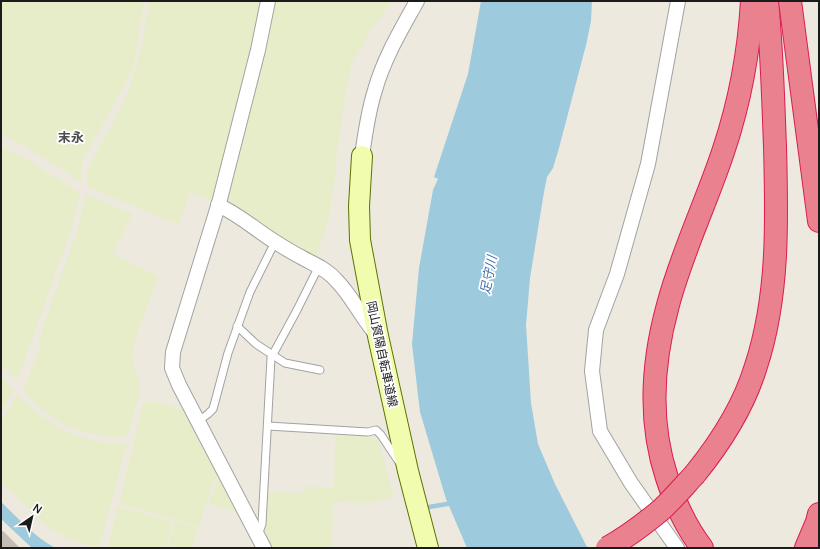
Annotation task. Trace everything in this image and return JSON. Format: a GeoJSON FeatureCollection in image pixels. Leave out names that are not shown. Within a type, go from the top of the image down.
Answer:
{"type":"FeatureCollection","features":[{"type":"Feature","properties":{"kind":"highway"},"geometry":{"type":"LineString","coordinates":[[702,548],[682,514],[671,490],[664,468],[657,440],[654,411],[654,383],[661,331],[668,305],[714,178],[737,103],[747,57],[752,1]]}},
{"type":"Feature","properties":{"kind":"highway"},"geometry":{"type":"LineString","coordinates":[[607,548],[641,526],[662,510],[695,474],[725,433],[748,388],[756,367],[770,307],[774,272],[776,230],[773,94],[767,1]]}},
{"type":"Feature","properties":{"kind":"highway"},"geometry":{"type":"LineString","coordinates":[[790,1],[819,221]]}},
{"type":"Feature","properties":{"kind":"highway"},"geometry":{"type":"LineString","coordinates":[[806,548],[819,514]]}},
{"type":"Feature","properties":{"kind":"main road","name":"岡山賀陽自転車道線"},"geometry":{"type":"LineString","coordinates":[[362,156],[359,206],[360,240],[378,336],[408,472],[428,548]]}},
{"type":"Feature","properties":{"kind":"street"},"geometry":{"type":"LineString","coordinates":[[261,542],[179,385],[172,368],[173,352],[218,205],[258,50],[268,1]]}},
{"type":"Feature","properties":{"kind":"street"},"geometry":{"type":"LineString","coordinates":[[362,156],[366,126],[375,90],[395,42],[417,1]]}},
{"type":"Feature","properties":{"kind":"street"},"geometry":{"type":"LineString","coordinates":[[678,1],[648,164],[618,274],[596,330],[592,371],[600,431],[631,483],[678,548]]}},
{"type":"Feature","properties":{"kind":"street"},"geometry":{"type":"LineString","coordinates":[[218,205],[238,216],[275,242],[319,266],[335,278],[358,308],[368,325],[378,336]]}},
{"type":"Feature","properties":{"kind":"lane"},"geometry":{"type":"LineString","coordinates":[[198,421],[208,414],[213,408],[237,326],[250,292],[275,242]]}},
{"type":"Feature","properties":{"kind":"lane"},"geometry":{"type":"LineString","coordinates":[[261,542],[271,358],[319,266]]}},
{"type":"Feature","properties":{"kind":"lane"},"geometry":{"type":"LineString","coordinates":[[237,326],[256,344],[285,363],[320,370]]}},
{"type":"Feature","properties":{"kind":"lane"},"geometry":{"type":"LineString","coordinates":[[268,426],[368,432],[376,430],[408,472]]}},
{"type":"Feature","properties":{"kind":"green space"},"geometry":{"type":"Polygon","coordinates":[[[1,1],[144,1],[134,64],[128,79],[84,157],[81,167],[81,182],[25,146],[1,134],[1,1]]]}},
{"type":"Feature","properties":{"kind":"green space"},"geometry":{"type":"Polygon","coordinates":[[[149,1],[262,1],[213,202],[190,192],[179,225],[87,186],[88,168],[127,96],[142,44],[149,1]]]}},
{"type":"Feature","properties":{"kind":"green space"},"geometry":{"type":"Polygon","coordinates":[[[274,1],[392,1],[372,28],[352,63],[338,144],[335,179],[330,210],[316,258],[296,249],[227,204],[274,1]]]}},
{"type":"Feature","properties":{"kind":"green space"},"geometry":{"type":"Polygon","coordinates":[[[1,146],[32,163],[80,193],[73,224],[17,381],[1,365],[1,146]]]}},
{"type":"Feature","properties":{"kind":"green space"},"geometry":{"type":"Polygon","coordinates":[[[85,194],[133,214],[113,254],[158,276],[134,343],[132,360],[140,383],[140,392],[127,436],[115,437],[94,434],[64,425],[40,408],[23,389],[41,345],[38,341],[80,222],[85,194]]]}},
{"type":"Feature","properties":{"kind":"green space"},"geometry":{"type":"Polygon","coordinates":[[[1,375],[14,391],[1,412],[1,375]]]}},
{"type":"Feature","properties":{"kind":"green space"},"geometry":{"type":"Polygon","coordinates":[[[17,395],[35,411],[62,430],[84,438],[106,443],[127,444],[100,544],[96,547],[73,541],[52,530],[1,483],[1,421],[17,395]]]}},
{"type":"Feature","properties":{"kind":"green space"},"geometry":{"type":"Polygon","coordinates":[[[152,401],[182,409],[218,474],[210,491],[199,526],[119,504],[143,403],[152,401]]]}},
{"type":"Feature","properties":{"kind":"green space"},"geometry":{"type":"Polygon","coordinates":[[[335,435],[377,437],[394,497],[370,503],[333,502],[332,548],[271,548],[265,539],[267,492],[304,493],[306,486],[334,488],[335,435]]]}},
{"type":"Feature","properties":{"kind":"green space"},"geometry":{"type":"Polygon","coordinates":[[[219,478],[238,512],[208,504],[219,478]]]}},
{"type":"Feature","properties":{"kind":"green space"},"geometry":{"type":"Polygon","coordinates":[[[117,507],[173,521],[166,548],[108,547],[117,507]]]}},
{"type":"Feature","properties":{"kind":"green space"},"geometry":{"type":"Polygon","coordinates":[[[175,521],[198,527],[193,548],[168,548],[175,521]]]}},
{"type":"Feature","properties":{"kind":"water","name":"足守川"},"geometry":{"type":"Polygon","coordinates":[[[481,1],[592,1],[591,21],[586,45],[559,148],[553,168],[547,177],[530,278],[526,325],[531,403],[538,444],[555,484],[588,548],[467,548],[446,499],[420,412],[412,344],[419,268],[433,190],[438,179],[434,177],[468,74],[481,1]]]}},
{"type":"Feature","properties":{"kind":"water"},"geometry":{"type":"Polygon","coordinates":[[[1,502],[35,534],[56,548],[32,548],[1,519],[1,502]]]}},
{"type":"Feature","properties":{"kind":"building"},"geometry":{"type":"Polygon","coordinates":[[[3,531],[20,548],[1,548],[1,533],[3,531]]]}},
{"type":"Feature","properties":{"kind":"waterway"},"geometry":{"type":"LineString","coordinates":[[429,507],[453,503]]}},
{"type":"Feature","properties":{"kind":"district","name":"末永"},"geometry":{"type":"Point","coordinates":[71,137]}}]}
